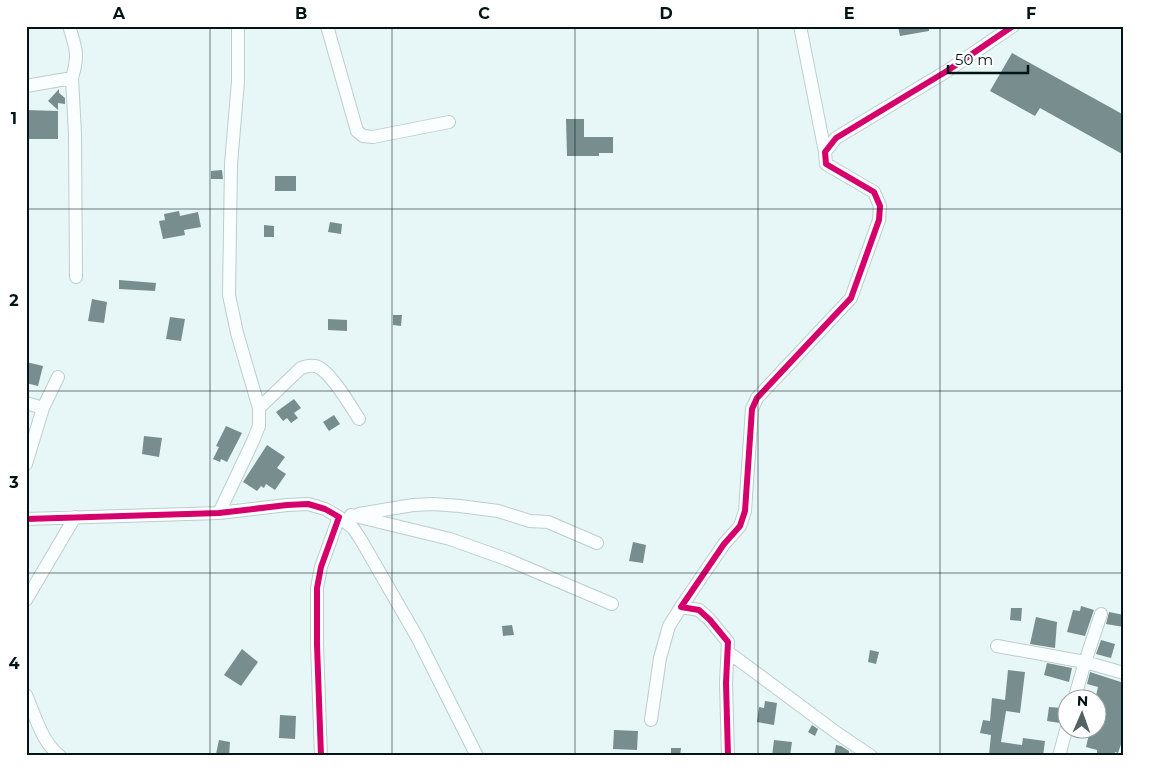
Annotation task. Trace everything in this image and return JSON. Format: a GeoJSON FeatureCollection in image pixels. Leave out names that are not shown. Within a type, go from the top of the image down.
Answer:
{"type":"FeatureCollection","features":[{"type":"Feature","properties":{"kind":"street"},"geometry":{"type":"LineString","coordinates":[[69,26],[76,48],[77,60],[72,78],[75,134],[76,277]]}},
{"type":"Feature","properties":{"kind":"street"},"geometry":{"type":"LineString","coordinates":[[219,513],[259,426],[259,408],[237,333],[229,294],[231,164],[238,81],[238,26]]}},
{"type":"Feature","properties":{"kind":"street"},"geometry":{"type":"LineString","coordinates":[[327,26],[357,131],[363,136],[372,138],[449,122]]}},
{"type":"Feature","properties":{"kind":"street"},"geometry":{"type":"LineString","coordinates":[[651,720],[660,658],[669,626],[724,544],[740,526],[745,511],[752,409],[757,398],[851,298],[879,220],[880,206],[874,192],[826,164],[800,26]]}},
{"type":"Feature","properties":{"kind":"street"},"geometry":{"type":"LineString","coordinates":[[825,152],[836,138],[947,71],[1013,26]]}},
{"type":"Feature","properties":{"kind":"street"},"geometry":{"type":"LineString","coordinates":[[26,86],[72,78]]}},
{"type":"Feature","properties":{"kind":"street"},"geometry":{"type":"LineString","coordinates":[[259,408],[301,368],[309,365],[319,366],[328,375],[359,419]]}},
{"type":"Feature","properties":{"kind":"street"},"geometry":{"type":"LineString","coordinates":[[26,464],[43,408],[58,377]]}},
{"type":"Feature","properties":{"kind":"street"},"geometry":{"type":"LineString","coordinates":[[26,403],[43,408]]}},
{"type":"Feature","properties":{"kind":"street"},"geometry":{"type":"LineString","coordinates":[[26,519],[219,513],[308,504],[345,516],[450,539],[506,559],[612,604]]}},
{"type":"Feature","properties":{"kind":"street"},"geometry":{"type":"LineString","coordinates":[[345,516],[413,505],[460,506],[498,511],[530,521],[548,522],[597,543]]}},
{"type":"Feature","properties":{"kind":"street"},"geometry":{"type":"LineString","coordinates":[[321,756],[317,588],[321,567],[345,516]]}},
{"type":"Feature","properties":{"kind":"street"},"geometry":{"type":"LineString","coordinates":[[345,516],[417,637],[477,756]]}},
{"type":"Feature","properties":{"kind":"street"},"geometry":{"type":"LineString","coordinates":[[26,600],[75,517]]}},
{"type":"Feature","properties":{"kind":"street"},"geometry":{"type":"LineString","coordinates":[[681,607],[700,610],[728,642],[726,683],[728,756]]}},
{"type":"Feature","properties":{"kind":"street"},"geometry":{"type":"LineString","coordinates":[[1077,690],[1101,614]]}},
{"type":"Feature","properties":{"kind":"street"},"geometry":{"type":"LineString","coordinates":[[997,646],[1085,662],[1124,674]]}},
{"type":"Feature","properties":{"kind":"street"},"geometry":{"type":"LineString","coordinates":[[728,652],[871,756]]}},
{"type":"Feature","properties":{"kind":"street"},"geometry":{"type":"LineString","coordinates":[[26,695],[39,726],[53,750],[60,756]]}},
{"type":"Feature","properties":{"kind":"street"},"geometry":{"type":"LineString","coordinates":[[1058,756],[1063,740]]}},
{"type":"Feature","properties":{"kind":"building"},"geometry":{"type":"Polygon","coordinates":[[[898,26],[929,26],[929,31],[900,36],[898,26]]]}},
{"type":"Feature","properties":{"kind":"building"},"geometry":{"type":"Polygon","coordinates":[[[1012,53],[1124,115],[1124,155],[1040,108],[1035,116],[990,91],[1012,53]]]}},
{"type":"Feature","properties":{"kind":"building"},"geometry":{"type":"Polygon","coordinates":[[[59,89],[59,93],[65,98],[65,104],[58,103],[58,110],[48,101],[59,89]]]}},
{"type":"Feature","properties":{"kind":"building"},"geometry":{"type":"Polygon","coordinates":[[[26,110],[58,111],[58,139],[26,139],[26,110]]]}},
{"type":"Feature","properties":{"kind":"building"},"geometry":{"type":"Polygon","coordinates":[[[566,119],[584,119],[584,137],[613,137],[613,153],[599,153],[599,156],[567,156],[566,119]]]}},
{"type":"Feature","properties":{"kind":"building"},"geometry":{"type":"Polygon","coordinates":[[[222,170],[223,179],[211,179],[211,171],[222,170]]]}},
{"type":"Feature","properties":{"kind":"building"},"geometry":{"type":"Polygon","coordinates":[[[275,176],[296,176],[296,191],[275,191],[275,176]]]}},
{"type":"Feature","properties":{"kind":"building"},"geometry":{"type":"Polygon","coordinates":[[[179,211],[180,216],[198,212],[201,227],[184,230],[185,235],[163,239],[159,221],[165,220],[164,214],[179,211]]]}},
{"type":"Feature","properties":{"kind":"building"},"geometry":{"type":"Polygon","coordinates":[[[330,222],[342,224],[341,234],[328,232],[330,222]]]}},
{"type":"Feature","properties":{"kind":"building"},"geometry":{"type":"Polygon","coordinates":[[[264,225],[274,226],[274,237],[264,237],[264,225]]]}},
{"type":"Feature","properties":{"kind":"building"},"geometry":{"type":"Polygon","coordinates":[[[119,280],[156,283],[155,291],[119,289],[119,280]]]}},
{"type":"Feature","properties":{"kind":"building"},"geometry":{"type":"Polygon","coordinates":[[[92,299],[107,302],[104,323],[88,321],[92,299]]]}},
{"type":"Feature","properties":{"kind":"building"},"geometry":{"type":"Polygon","coordinates":[[[393,315],[402,315],[401,326],[393,325],[393,315]]]}},
{"type":"Feature","properties":{"kind":"building"},"geometry":{"type":"Polygon","coordinates":[[[170,317],[185,319],[181,341],[166,339],[170,317]]]}},
{"type":"Feature","properties":{"kind":"building"},"geometry":{"type":"Polygon","coordinates":[[[328,319],[347,320],[347,331],[328,330],[328,319]]]}},
{"type":"Feature","properties":{"kind":"building"},"geometry":{"type":"Polygon","coordinates":[[[26,362],[43,366],[38,386],[26,383],[26,362]]]}},
{"type":"Feature","properties":{"kind":"building"},"geometry":{"type":"Polygon","coordinates":[[[294,399],[301,408],[294,413],[298,418],[291,423],[287,418],[283,421],[276,412],[294,399]]]}},
{"type":"Feature","properties":{"kind":"building"},"geometry":{"type":"Polygon","coordinates":[[[334,415],[340,424],[329,431],[323,422],[334,415]]]}},
{"type":"Feature","properties":{"kind":"building"},"geometry":{"type":"Polygon","coordinates":[[[226,426],[242,433],[227,462],[221,459],[220,462],[213,459],[219,447],[216,446],[226,426]]]}},
{"type":"Feature","properties":{"kind":"building"},"geometry":{"type":"Polygon","coordinates":[[[144,436],[162,438],[159,457],[142,454],[144,436]]]}},
{"type":"Feature","properties":{"kind":"building"},"geometry":{"type":"Polygon","coordinates":[[[267,445],[285,457],[277,468],[286,474],[275,490],[266,484],[264,488],[261,486],[257,491],[243,482],[267,445]]]}},
{"type":"Feature","properties":{"kind":"building"},"geometry":{"type":"Polygon","coordinates":[[[633,542],[646,545],[643,563],[629,561],[633,542]]]}},
{"type":"Feature","properties":{"kind":"building"},"geometry":{"type":"Polygon","coordinates":[[[1081,606],[1094,610],[1085,636],[1067,632],[1073,610],[1080,611],[1081,606]]]}},
{"type":"Feature","properties":{"kind":"building"},"geometry":{"type":"Polygon","coordinates":[[[1011,608],[1022,608],[1021,621],[1010,620],[1011,608]]]}},
{"type":"Feature","properties":{"kind":"building"},"geometry":{"type":"Polygon","coordinates":[[[1109,612],[1124,615],[1124,627],[1106,624],[1109,612]]]}},
{"type":"Feature","properties":{"kind":"building"},"geometry":{"type":"Polygon","coordinates":[[[1036,617],[1057,622],[1055,648],[1030,644],[1036,617]]]}},
{"type":"Feature","properties":{"kind":"building"},"geometry":{"type":"Polygon","coordinates":[[[512,625],[514,635],[503,636],[502,626],[512,625]]]}},
{"type":"Feature","properties":{"kind":"building"},"geometry":{"type":"Polygon","coordinates":[[[1101,640],[1115,644],[1111,658],[1096,654],[1101,640]]]}},
{"type":"Feature","properties":{"kind":"building"},"geometry":{"type":"Polygon","coordinates":[[[242,649],[258,662],[241,686],[224,675],[242,649]]]}},
{"type":"Feature","properties":{"kind":"building"},"geometry":{"type":"Polygon","coordinates":[[[870,650],[879,652],[876,664],[868,662],[870,650]]]}},
{"type":"Feature","properties":{"kind":"building"},"geometry":{"type":"Polygon","coordinates":[[[1047,663],[1072,668],[1069,682],[1044,675],[1047,663]]]}},
{"type":"Feature","properties":{"kind":"building"},"geometry":{"type":"Polygon","coordinates":[[[1008,670],[1025,672],[1020,713],[1006,711],[1001,742],[1022,745],[1023,738],[1045,741],[1043,756],[989,755],[991,735],[980,733],[983,720],[990,721],[992,698],[1005,700],[1008,670]]]}},
{"type":"Feature","properties":{"kind":"building"},"geometry":{"type":"Polygon","coordinates":[[[1090,672],[1124,683],[1124,736],[1118,753],[1115,752],[1115,756],[1097,754],[1097,750],[1086,747],[1088,740],[1108,740],[1108,690],[1097,690],[1098,687],[1087,684],[1090,672]]]}},
{"type":"Feature","properties":{"kind":"building"},"geometry":{"type":"Polygon","coordinates":[[[765,701],[777,703],[774,725],[757,722],[759,707],[764,708],[765,701]]]}},
{"type":"Feature","properties":{"kind":"building"},"geometry":{"type":"Polygon","coordinates":[[[1049,707],[1058,708],[1058,723],[1047,721],[1049,707]]]}},
{"type":"Feature","properties":{"kind":"building"},"geometry":{"type":"Polygon","coordinates":[[[280,715],[296,716],[295,739],[279,738],[280,715]]]}},
{"type":"Feature","properties":{"kind":"building"},"geometry":{"type":"Polygon","coordinates":[[[812,725],[818,729],[815,736],[808,732],[812,725]]]}},
{"type":"Feature","properties":{"kind":"building"},"geometry":{"type":"Polygon","coordinates":[[[614,730],[638,731],[637,750],[613,749],[614,730]]]}},
{"type":"Feature","properties":{"kind":"building"},"geometry":{"type":"Polygon","coordinates":[[[219,740],[230,742],[229,756],[216,754],[219,740]]]}},
{"type":"Feature","properties":{"kind":"building"},"geometry":{"type":"Polygon","coordinates":[[[774,740],[792,742],[790,756],[772,756],[774,740]]]}},
{"type":"Feature","properties":{"kind":"building"},"geometry":{"type":"Polygon","coordinates":[[[836,745],[849,751],[849,756],[834,756],[836,745]]]}},
{"type":"Feature","properties":{"kind":"building"},"geometry":{"type":"Polygon","coordinates":[[[671,748],[681,748],[680,756],[671,756],[671,748]]]}},
{"type":"Feature","properties":{"kind":"cycle path"},"geometry":{"type":"LineString","coordinates":[[728,756],[726,683],[728,642],[699,610],[681,607],[724,544],[740,526],[745,511],[752,409],[757,398],[851,298],[879,220],[880,206],[874,192],[826,164],[825,152],[836,138],[947,71],[1013,26]]}},
{"type":"Feature","properties":{"kind":"cycle path"},"geometry":{"type":"LineString","coordinates":[[26,519],[219,513],[308,504],[325,509],[339,517],[321,567],[317,588],[321,756]]}}]}
